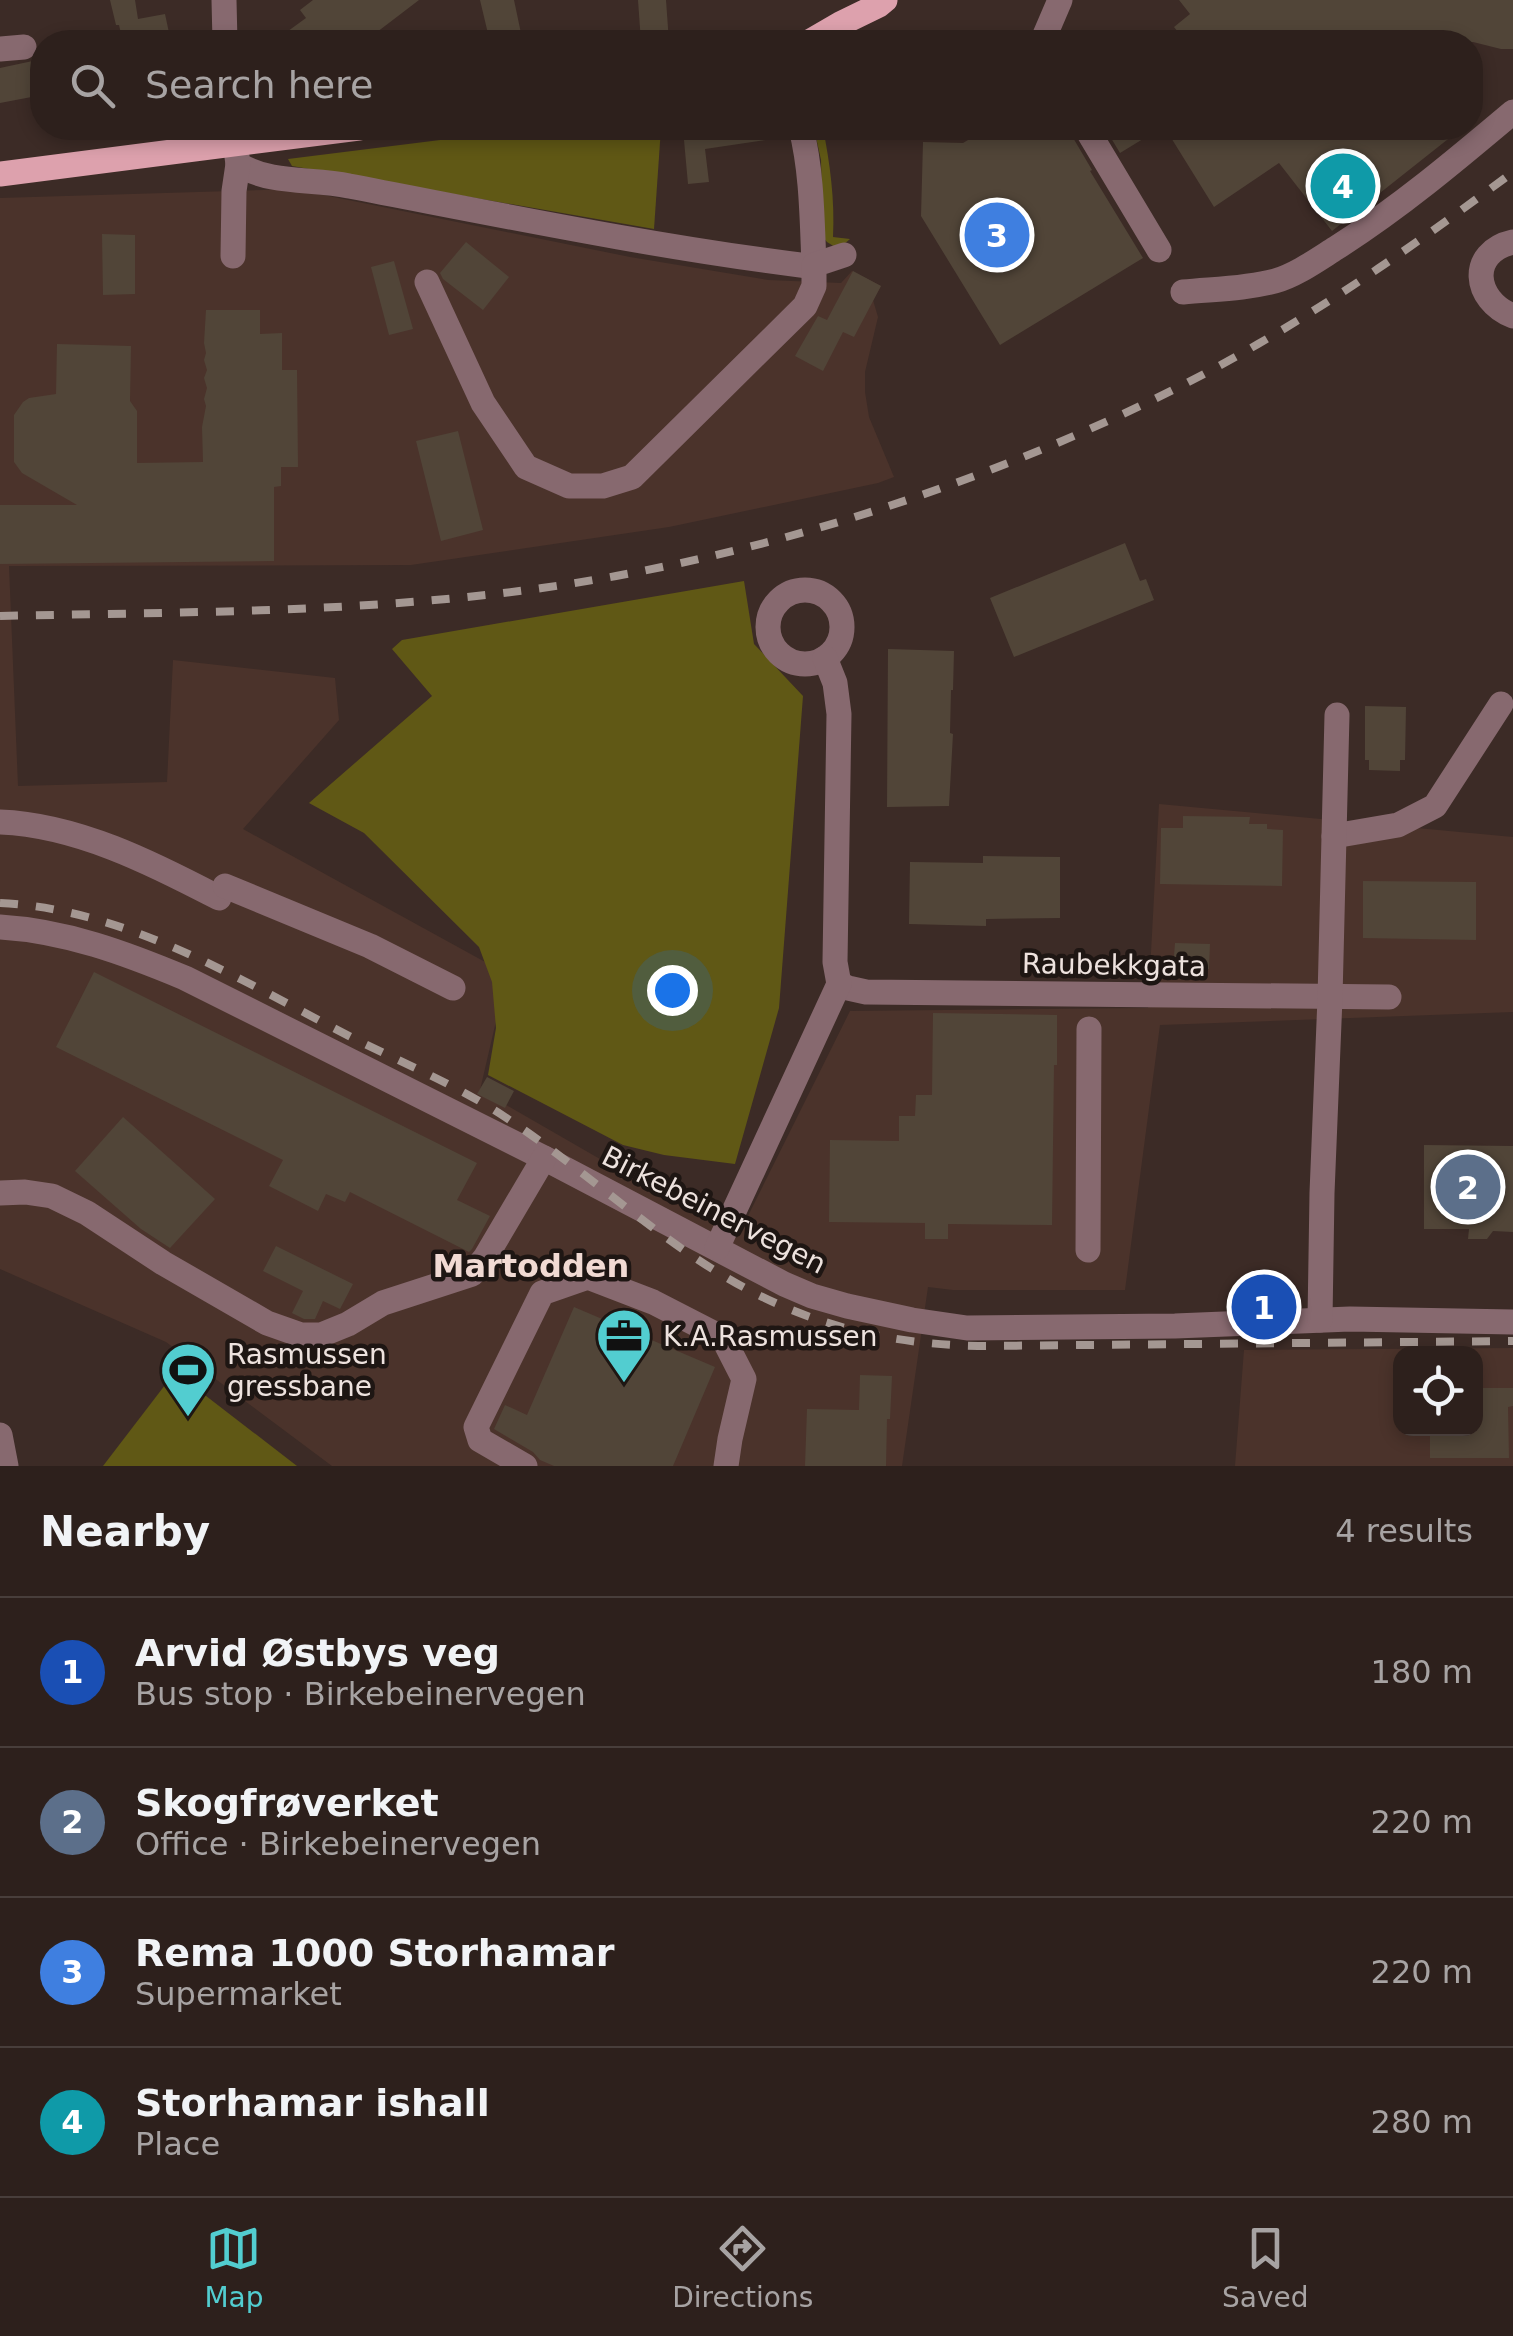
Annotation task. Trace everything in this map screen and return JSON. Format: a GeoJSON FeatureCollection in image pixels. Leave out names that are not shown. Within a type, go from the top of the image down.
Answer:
{"type":"FeatureCollection","features":[{"type":"Feature","properties":{"kind":"main road"},"geometry":{"type":"LineString","coordinates":[[840,24],[862,0]]}},
{"type":"Feature","properties":{"kind":"main road"},"geometry":{"type":"LineString","coordinates":[[830,30],[885,0]]}},
{"type":"Feature","properties":{"kind":"main road"},"geometry":{"type":"LineString","coordinates":[[0,174],[272,140]]}},
{"type":"Feature","properties":{"kind":"street"},"geometry":{"type":"LineString","coordinates":[[224,0],[225,30]]}},
{"type":"Feature","properties":{"kind":"street"},"geometry":{"type":"LineString","coordinates":[[1042,30],[1060,0]]}},
{"type":"Feature","properties":{"kind":"street"},"geometry":{"type":"LineString","coordinates":[[1483,137],[1513,112]]}},
{"type":"Feature","properties":{"kind":"street"},"geometry":{"type":"LineString","coordinates":[[427,282],[483,402],[526,467],[569,486],[603,486],[632,477],[805,306],[814,286],[814,265],[812,203],[804,140]]}},
{"type":"Feature","properties":{"kind":"street"},"geometry":{"type":"LineString","coordinates":[[1093,140],[1158,250]]}},
{"type":"Feature","properties":{"kind":"street"},"geometry":{"type":"LineString","coordinates":[[1183,292],[1278,280],[1310,264],[1358,234],[1479,140]]}},
{"type":"Feature","properties":{"kind":"street"},"geometry":{"type":"LineString","coordinates":[[233,256],[235,145]]}},
{"type":"Feature","properties":{"kind":"street"},"geometry":{"type":"LineString","coordinates":[[235,145],[254,174],[344,184],[724,255],[814,265],[844,255]]}},
{"type":"Feature","properties":{"kind":"street"},"geometry":{"type":"LineString","coordinates":[[1513,242],[1496,248],[1481,273],[1483,289],[1492,304],[1513,316]]}},
{"type":"Feature","properties":{"kind":"street"},"geometry":{"type":"LineString","coordinates":[[717,1248],[840,984],[835,962],[839,714],[825,658]]}},
{"type":"Feature","properties":{"kind":"street"},"geometry":{"type":"LineString","coordinates":[[1334,836],[1398,825],[1435,806],[1501,704]]}},
{"type":"Feature","properties":{"kind":"street"},"geometry":{"type":"LineString","coordinates":[[1320,1320],[1337,715]]}},
{"type":"Feature","properties":{"kind":"street"},"geometry":{"type":"LineString","coordinates":[[0,822],[47,828],[96,842],[370,946],[453,988]]}},
{"type":"Feature","properties":{"kind":"street","name":"Birkebeinervegen"},"geometry":{"type":"LineString","coordinates":[[0,926],[50,932],[88,942],[186,978],[784,1284],[820,1298],[912,1320],[968,1328],[1320,1320],[1513,1322]]}},
{"type":"Feature","properties":{"kind":"street","name":"Raubekkgata"},"geometry":{"type":"LineString","coordinates":[[840,984],[866,992],[1389,997]]}},
{"type":"Feature","properties":{"kind":"street"},"geometry":{"type":"LineString","coordinates":[[1088,1250],[1089,1029]]}},
{"type":"Feature","properties":{"kind":"street"},"geometry":{"type":"LineString","coordinates":[[0,1193],[52,1196],[87,1213],[163,1263],[267,1322],[301,1335],[321,1335],[383,1303],[472,1274],[544,1158]]}},
{"type":"Feature","properties":{"kind":"street"},"geometry":{"type":"LineString","coordinates":[[526,1466],[480,1440],[476,1427],[542,1293],[588,1277],[653,1302],[723,1338],[744,1379],[726,1466]]}},
{"type":"Feature","properties":{"kind":"street"},"geometry":{"type":"LineString","coordinates":[[0,1434],[6,1466]]}},
{"type":"Feature","properties":{"kind":"shaded area"},"geometry":{"type":"Polygon","coordinates":[[[441,140],[660,140],[654,229],[292,166],[288,159],[441,140]]]}},
{"type":"Feature","properties":{"kind":"shaded area"},"geometry":{"type":"Polygon","coordinates":[[[817,140],[826,140],[833,196],[833,237],[850,239],[835,247],[823,237],[821,160],[817,140]]]}},
{"type":"Feature","properties":{"kind":"shaded area"},"geometry":{"type":"Polygon","coordinates":[[[289,188],[630,257],[768,280],[841,283],[852,271],[881,286],[873,300],[878,317],[865,372],[865,392],[869,417],[894,477],[669,527],[411,565],[9,566],[18,786],[167,782],[173,660],[335,678],[339,720],[243,829],[507,974],[480,1090],[737,1238],[850,1011],[1148,1008],[1159,804],[1513,837],[1513,1012],[1160,1025],[1125,1290],[928,1287],[902,1466],[332,1466],[166,1342],[0,1269],[0,198],[289,188]]]}},
{"type":"Feature","properties":{"kind":"shaded area"},"geometry":{"type":"Polygon","coordinates":[[[744,581],[754,644],[803,696],[779,1008],[735,1164],[664,1155],[623,1145],[488,1075],[496,1028],[492,982],[479,947],[364,833],[309,803],[432,696],[392,649],[402,640],[744,581]]]}},
{"type":"Feature","properties":{"kind":"shaded area"},"geometry":{"type":"Polygon","coordinates":[[[1483,1348],[1513,1348],[1513,1466],[1235,1466],[1244,1350],[1393,1349],[1393,1436],[1483,1436],[1483,1348]]]}},
{"type":"Feature","properties":{"kind":"shaded area","name":"Rasmussen gressbane"},"geometry":{"type":"Polygon","coordinates":[[[175,1372],[297,1466],[103,1466],[175,1372]]]}},
{"type":"Feature","properties":{"kind":"building"},"geometry":{"type":"Polygon","coordinates":[[[110,0],[135,0],[138,19],[165,14],[168,30],[120,30],[110,0]]]}},
{"type":"Feature","properties":{"kind":"building"},"geometry":{"type":"Polygon","coordinates":[[[313,0],[419,0],[380,30],[290,30],[306,18],[300,10],[313,0]]]}},
{"type":"Feature","properties":{"kind":"building"},"geometry":{"type":"Polygon","coordinates":[[[480,0],[514,0],[520,30],[487,30],[480,0]]]}},
{"type":"Feature","properties":{"kind":"building"},"geometry":{"type":"Polygon","coordinates":[[[638,0],[666,0],[668,30],[640,30],[638,0]]]}},
{"type":"Feature","properties":{"kind":"building"},"geometry":{"type":"Polygon","coordinates":[[[1179,0],[1513,0],[1513,49],[1483,44],[1483,30],[1176,30],[1174,27],[1190,14],[1179,0]]]}},
{"type":"Feature","properties":{"kind":"building"},"geometry":{"type":"Polygon","coordinates":[[[30,62],[30,97],[0,103],[0,68],[30,62]]]}},
{"type":"Feature","properties":{"kind":"building"},"geometry":{"type":"Polygon","coordinates":[[[684,140],[765,140],[705,149],[709,182],[688,184],[684,140]]]}},
{"type":"Feature","properties":{"kind":"building"},"geometry":{"type":"Polygon","coordinates":[[[1074,140],[1143,258],[1000,345],[921,216],[923,142],[1074,140]]]}},
{"type":"Feature","properties":{"kind":"building"},"geometry":{"type":"Polygon","coordinates":[[[1112,140],[1141,140],[1120,153],[1112,140]]]}},
{"type":"Feature","properties":{"kind":"building"},"geometry":{"type":"Polygon","coordinates":[[[1172,140],[1447,140],[1332,231],[1279,163],[1214,207],[1172,140]]]}},
{"type":"Feature","properties":{"kind":"building"},"geometry":{"type":"Polygon","coordinates":[[[102,234],[135,235],[135,294],[103,295],[102,234]]]}},
{"type":"Feature","properties":{"kind":"building"},"geometry":{"type":"Polygon","coordinates":[[[466,242],[509,277],[483,310],[440,273],[466,242]]]}},
{"type":"Feature","properties":{"kind":"building"},"geometry":{"type":"Polygon","coordinates":[[[394,261],[413,329],[389,335],[371,267],[394,261]]]}},
{"type":"Feature","properties":{"kind":"building"},"geometry":{"type":"Polygon","coordinates":[[[853,271],[881,286],[854,337],[843,332],[823,371],[795,356],[818,316],[827,320],[853,271]]]}},
{"type":"Feature","properties":{"kind":"building"},"geometry":{"type":"Polygon","coordinates":[[[206,310],[260,310],[260,334],[282,333],[282,370],[297,370],[298,467],[281,467],[281,486],[274,487],[274,561],[0,564],[0,505],[77,505],[22,473],[14,462],[14,415],[29,398],[56,394],[57,344],[131,346],[130,401],[137,411],[137,463],[203,462],[206,310]]]}},
{"type":"Feature","properties":{"kind":"building"},"geometry":{"type":"Polygon","coordinates":[[[458,431],[483,530],[441,541],[416,441],[458,431]]]}},
{"type":"Feature","properties":{"kind":"building"},"geometry":{"type":"Polygon","coordinates":[[[1125,543],[1140,581],[1146,579],[1154,600],[1014,657],[990,598],[1125,543]]]}},
{"type":"Feature","properties":{"kind":"building"},"geometry":{"type":"Polygon","coordinates":[[[888,649],[954,651],[949,806],[887,807],[888,649]]]}},
{"type":"Feature","properties":{"kind":"building"},"geometry":{"type":"Polygon","coordinates":[[[1365,706],[1406,707],[1405,760],[1400,760],[1400,771],[1369,770],[1369,760],[1365,760],[1365,706]]]}},
{"type":"Feature","properties":{"kind":"building"},"geometry":{"type":"Polygon","coordinates":[[[1183,816],[1250,817],[1249,824],[1267,824],[1267,829],[1283,830],[1282,886],[1160,884],[1161,828],[1183,828],[1183,816]]]}},
{"type":"Feature","properties":{"kind":"building"},"geometry":{"type":"Polygon","coordinates":[[[983,856],[1060,857],[1060,918],[986,919],[986,926],[909,924],[910,862],[983,863],[983,856]]]}},
{"type":"Feature","properties":{"kind":"building"},"geometry":{"type":"Polygon","coordinates":[[[1363,881],[1476,882],[1476,940],[1363,938],[1363,881]]]}},
{"type":"Feature","properties":{"kind":"building"},"geometry":{"type":"Polygon","coordinates":[[[1175,943],[1210,944],[1209,969],[1173,968],[1175,943]]]}},
{"type":"Feature","properties":{"kind":"building"},"geometry":{"type":"Polygon","coordinates":[[[94,972],[477,1163],[457,1200],[490,1216],[472,1249],[469,1252],[350,1192],[345,1202],[326,1194],[318,1211],[269,1186],[283,1160],[56,1047],[94,972]]]}},
{"type":"Feature","properties":{"kind":"building"},"geometry":{"type":"Polygon","coordinates":[[[933,1013],[1057,1015],[1052,1225],[948,1224],[948,1239],[925,1239],[925,1223],[829,1222],[830,1140],[899,1141],[899,1116],[915,1116],[916,1095],[932,1095],[933,1013]]]}},
{"type":"Feature","properties":{"kind":"building"},"geometry":{"type":"Polygon","coordinates":[[[487,1077],[514,1091],[505,1108],[477,1094],[487,1077]]]}},
{"type":"Feature","properties":{"kind":"building"},"geometry":{"type":"Polygon","coordinates":[[[123,1117],[215,1199],[170,1248],[141,1229],[75,1171],[123,1117]]]}},
{"type":"Feature","properties":{"kind":"building"},"geometry":{"type":"Polygon","coordinates":[[[1424,1145],[1513,1146],[1513,1232],[1493,1231],[1487,1239],[1468,1239],[1469,1229],[1424,1229],[1424,1145]]]}},
{"type":"Feature","properties":{"kind":"building"},"geometry":{"type":"Polygon","coordinates":[[[276,1246],[353,1284],[340,1309],[323,1301],[315,1319],[292,1313],[303,1291],[263,1271],[276,1246]]]}},
{"type":"Feature","properties":{"kind":"building","name":"K.A.Rasmussen"},"geometry":{"type":"Polygon","coordinates":[[[574,1307],[715,1367],[673,1466],[554,1466],[494,1429],[505,1405],[527,1415],[574,1307]]]}},
{"type":"Feature","properties":{"kind":"building"},"geometry":{"type":"Polygon","coordinates":[[[860,1375],[892,1376],[886,1466],[805,1466],[807,1409],[859,1410],[860,1375]]]}},
{"type":"Feature","properties":{"kind":"building"},"geometry":{"type":"Polygon","coordinates":[[[1483,1388],[1513,1388],[1513,1406],[1508,1407],[1509,1458],[1430,1458],[1430,1436],[1483,1436],[1483,1388]]]}},
{"type":"Feature","properties":{"kind":"railway"},"geometry":{"type":"LineString","coordinates":[[0,616],[271,610],[475,596],[673,565],[803,532],[993,469],[1183,385],[1324,304],[1513,172]]}},
{"type":"Feature","properties":{"kind":"railway"},"geometry":{"type":"LineString","coordinates":[[0,903],[93,918],[225,971],[487,1105],[719,1273],[780,1305],[844,1328],[909,1341],[978,1346],[1513,1341]]}},
{"type":"Feature","properties":{"kind":"place","name":"Storhamar ishall"},"geometry":{"type":"Point","coordinates":[1343,186]}},
{"type":"Feature","properties":{"kind":"place","name":"Rema 1000 Storhamar"},"geometry":{"type":"Point","coordinates":[997,235]}},
{"type":"Feature","properties":{"kind":"place","name":"Skogfrøverket"},"geometry":{"type":"Point","coordinates":[1468,1187]}},
{"type":"Feature","properties":{"kind":"place","name":"Arvid Østbys veg"},"geometry":{"type":"Point","coordinates":[1264,1307]}},
{"type":"Feature","properties":{"kind":"place","name":"K.A.Rasmussen"},"geometry":{"type":"Point","coordinates":[624,1385]}},
{"type":"Feature","properties":{"kind":"place","name":"Rasmussen gressbane"},"geometry":{"type":"Point","coordinates":[188,1419]}},
{"type":"Feature","properties":{"kind":"district","name":"Martodden"},"geometry":{"type":"Point","coordinates":[531,1266]}}]}
